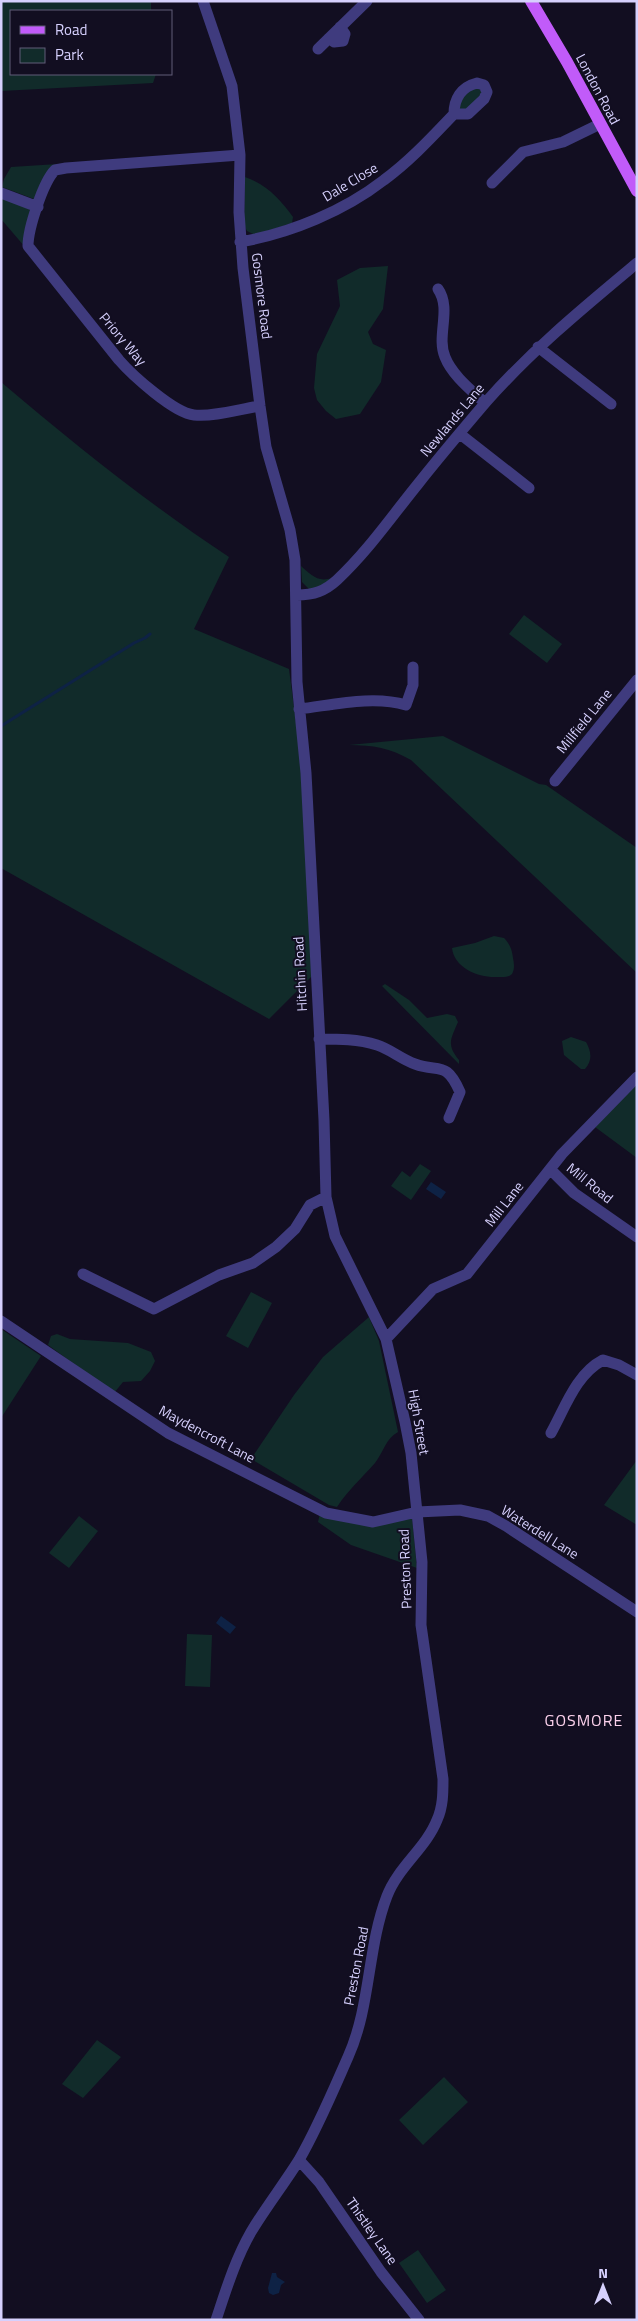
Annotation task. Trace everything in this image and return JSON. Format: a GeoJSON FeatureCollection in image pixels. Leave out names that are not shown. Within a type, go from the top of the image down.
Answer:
{"type":"FeatureCollection","features":[{"type":"Feature","properties":{"kind":"main road","name":"London Road"},"geometry":{"type":"LineString","coordinates":[[531,1],[637,191]]}},
{"type":"Feature","properties":{"kind":"street","name":"Gosmore Road"},"geometry":{"type":"LineString","coordinates":[[203,1],[232,86],[240,155],[240,242],[260,406],[269,461],[294,547],[297,595]]}},
{"type":"Feature","properties":{"kind":"street"},"geometry":{"type":"LineString","coordinates":[[318,49],[367,1]]}},
{"type":"Feature","properties":{"kind":"street","name":"Dale Close"},"geometry":{"type":"LineString","coordinates":[[240,242],[276,234],[341,208],[400,167],[454,114]]}},
{"type":"Feature","properties":{"kind":"street"},"geometry":{"type":"LineString","coordinates":[[492,183],[523,152],[553,146],[600,124]]}},
{"type":"Feature","properties":{"kind":"street","name":"Priory Way"},"geometry":{"type":"LineString","coordinates":[[240,155],[59,168],[50,174],[28,238],[30,250],[130,374],[148,388],[190,414],[196,415],[260,406]]}},
{"type":"Feature","properties":{"kind":"street"},"geometry":{"type":"LineString","coordinates":[[1,193],[38,206]]}},
{"type":"Feature","properties":{"kind":"street","name":"Newlands Lane"},"geometry":{"type":"LineString","coordinates":[[297,595],[313,595],[321,592],[344,573],[363,554],[486,403],[538,346],[637,262]]}},
{"type":"Feature","properties":{"kind":"street"},"geometry":{"type":"LineString","coordinates":[[438,289],[443,299],[445,357],[461,380],[486,403]]}},
{"type":"Feature","properties":{"kind":"street"},"geometry":{"type":"LineString","coordinates":[[538,346],[611,404]]}},
{"type":"Feature","properties":{"kind":"street"},"geometry":{"type":"LineString","coordinates":[[460,434],[529,488]]}},
{"type":"Feature","properties":{"kind":"street","name":"Hitchin Road"},"geometry":{"type":"LineString","coordinates":[[297,595],[297,682],[306,772],[324,1120],[326,1197],[335,1236],[386,1339]]}},
{"type":"Feature","properties":{"kind":"street"},"geometry":{"type":"LineString","coordinates":[[299,709],[374,701],[393,701],[406,705],[413,686],[413,667]]}},
{"type":"Feature","properties":{"kind":"street","name":"Millfield Lane"},"geometry":{"type":"LineString","coordinates":[[555,781],[637,680]]}},
{"type":"Feature","properties":{"kind":"street"},"geometry":{"type":"LineString","coordinates":[[319,1039],[354,1040],[378,1045],[417,1065],[444,1070],[454,1079],[460,1092],[449,1118]]}},
{"type":"Feature","properties":{"kind":"street","name":"Mill Lane"},"geometry":{"type":"LineString","coordinates":[[386,1339],[433,1289],[467,1274],[550,1169],[637,1077]]}},
{"type":"Feature","properties":{"kind":"street","name":"Mill Road"},"geometry":{"type":"LineString","coordinates":[[550,1169],[574,1193],[637,1237]]}},
{"type":"Feature","properties":{"kind":"street"},"geometry":{"type":"LineString","coordinates":[[83,1274],[154,1309],[219,1275],[253,1263],[276,1247],[295,1229],[310,1205],[326,1197]]}},
{"type":"Feature","properties":{"kind":"street","name":"Maydencroft Lane"},"geometry":{"type":"LineString","coordinates":[[1,1321],[168,1433],[326,1513],[373,1522],[417,1512]]}},
{"type":"Feature","properties":{"kind":"street","name":"High Street"},"geometry":{"type":"LineString","coordinates":[[386,1339],[411,1453],[417,1512]]}},
{"type":"Feature","properties":{"kind":"street"},"geometry":{"type":"LineString","coordinates":[[551,1433],[585,1372],[596,1364],[603,1360],[619,1365],[637,1375]]}},
{"type":"Feature","properties":{"kind":"street","name":"Waterdell Lane"},"geometry":{"type":"LineString","coordinates":[[417,1512],[460,1510],[488,1516],[637,1612]]}},
{"type":"Feature","properties":{"kind":"street","name":"Preston Road"},"geometry":{"type":"LineString","coordinates":[[216,2320],[233,2267],[240,2252],[251,2232],[299,2160],[349,2056],[358,2033],[366,1998],[370,1956],[387,1896],[405,1864],[437,1821],[442,1801],[442,1757],[421,1625],[422,1562],[417,1512]]}},
{"type":"Feature","properties":{"kind":"street","name":"Thistley Lane"},"geometry":{"type":"LineString","coordinates":[[299,2160],[319,2182],[381,2272],[419,2320]]}},
{"type":"Feature","properties":{"kind":"green space"},"geometry":{"type":"Polygon","coordinates":[[[1,1],[151,1],[151,10],[10,10],[10,75],[156,75],[153,83],[1,91],[1,1]]]}},
{"type":"Feature","properties":{"kind":"green space"},"geometry":{"type":"Polygon","coordinates":[[[475,86],[483,91],[468,111],[460,111],[457,103],[475,86]]]}},
{"type":"Feature","properties":{"kind":"green space"},"geometry":{"type":"Polygon","coordinates":[[[58,164],[34,199],[2,187],[11,167],[58,164]]]}},
{"type":"Feature","properties":{"kind":"green space"},"geometry":{"type":"Polygon","coordinates":[[[245,177],[266,188],[278,199],[293,217],[292,223],[255,235],[247,231],[244,225],[245,177]]]}},
{"type":"Feature","properties":{"kind":"green space"},"geometry":{"type":"Polygon","coordinates":[[[1,197],[28,208],[30,211],[25,247],[1,219],[1,197]]]}},
{"type":"Feature","properties":{"kind":"green space"},"geometry":{"type":"Polygon","coordinates":[[[388,266],[383,309],[368,332],[373,344],[386,350],[381,382],[360,414],[336,419],[317,400],[314,388],[317,354],[340,306],[337,280],[360,268],[388,266]]]}},
{"type":"Feature","properties":{"kind":"green space"},"geometry":{"type":"Polygon","coordinates":[[[1,382],[112,473],[229,557],[194,629],[289,669],[302,768],[312,976],[269,1019],[1,868],[1,382]]]}},
{"type":"Feature","properties":{"kind":"green space"},"geometry":{"type":"Polygon","coordinates":[[[301,566],[318,579],[331,578],[324,587],[309,589],[302,582],[301,566]]]}},
{"type":"Feature","properties":{"kind":"green space"},"geometry":{"type":"Polygon","coordinates":[[[524,615],[562,644],[547,663],[509,634],[524,615]]]}},
{"type":"Feature","properties":{"kind":"green space"},"geometry":{"type":"Polygon","coordinates":[[[443,736],[539,784],[546,785],[637,848],[637,973],[411,760],[381,748],[349,745],[443,736]]]}},
{"type":"Feature","properties":{"kind":"green space"},"geometry":{"type":"Polygon","coordinates":[[[494,936],[504,938],[508,943],[514,962],[512,974],[503,977],[483,976],[468,970],[457,961],[452,948],[475,943],[494,936]]]}},
{"type":"Feature","properties":{"kind":"green space"},"geometry":{"type":"Polygon","coordinates":[[[385,984],[409,1000],[427,1018],[447,1014],[455,1016],[458,1022],[451,1045],[459,1060],[459,1064],[382,986],[385,984]]]}},
{"type":"Feature","properties":{"kind":"green space"},"geometry":{"type":"Polygon","coordinates":[[[571,1037],[586,1042],[588,1045],[590,1059],[585,1069],[581,1069],[564,1055],[562,1041],[571,1037]]]}},
{"type":"Feature","properties":{"kind":"green space"},"geometry":{"type":"Polygon","coordinates":[[[637,1084],[637,1158],[595,1127],[637,1084]]]}},
{"type":"Feature","properties":{"kind":"green space"},"geometry":{"type":"Polygon","coordinates":[[[420,1164],[431,1171],[411,1200],[391,1186],[402,1171],[410,1177],[420,1164]]]}},
{"type":"Feature","properties":{"kind":"green space"},"geometry":{"type":"Polygon","coordinates":[[[251,1292],[272,1303],[248,1348],[226,1336],[251,1292]]]}},
{"type":"Feature","properties":{"kind":"green space"},"geometry":{"type":"Polygon","coordinates":[[[369,1317],[379,1341],[398,1432],[390,1438],[375,1463],[337,1507],[329,1505],[251,1459],[294,1395],[323,1357],[369,1317]]]}},
{"type":"Feature","properties":{"kind":"green space"},"geometry":{"type":"Polygon","coordinates":[[[1,1329],[41,1356],[1,1418],[1,1329]]]}},
{"type":"Feature","properties":{"kind":"green space"},"geometry":{"type":"Polygon","coordinates":[[[57,1334],[70,1339],[128,1343],[151,1352],[155,1361],[150,1371],[141,1381],[123,1382],[114,1393],[48,1345],[51,1336],[57,1334]]]}},
{"type":"Feature","properties":{"kind":"green space"},"geometry":{"type":"Polygon","coordinates":[[[637,1460],[637,1525],[604,1505],[637,1460]]]}},
{"type":"Feature","properties":{"kind":"green space"},"geometry":{"type":"Polygon","coordinates":[[[320,1513],[359,1524],[412,1517],[417,1568],[351,1545],[318,1522],[320,1513]]]}},
{"type":"Feature","properties":{"kind":"green space"},"geometry":{"type":"Polygon","coordinates":[[[79,1516],[98,1531],[69,1568],[49,1553],[79,1516]]]}},
{"type":"Feature","properties":{"kind":"green space"},"geometry":{"type":"Polygon","coordinates":[[[187,1634],[212,1635],[210,1687],[185,1686],[187,1634]]]}},
{"type":"Feature","properties":{"kind":"green space"},"geometry":{"type":"Polygon","coordinates":[[[97,2040],[121,2057],[83,2098],[62,2084],[97,2040]]]}},
{"type":"Feature","properties":{"kind":"green space"},"geometry":{"type":"Polygon","coordinates":[[[444,2077],[468,2102],[423,2145],[399,2120],[444,2077]]]}},
{"type":"Feature","properties":{"kind":"green space"},"geometry":{"type":"Polygon","coordinates":[[[418,2250],[446,2290],[427,2303],[399,2263],[418,2250]]]}},
{"type":"Feature","properties":{"kind":"water"},"geometry":{"type":"Polygon","coordinates":[[[431,1182],[446,1192],[441,1199],[426,1189],[431,1182]]]}},
{"type":"Feature","properties":{"kind":"water"},"geometry":{"type":"Polygon","coordinates":[[[221,1616],[236,1627],[230,1634],[216,1623],[221,1616]]]}},
{"type":"Feature","properties":{"kind":"water"},"geometry":{"type":"Polygon","coordinates":[[[272,2273],[276,2273],[277,2277],[285,2282],[281,2285],[279,2293],[273,2295],[269,2293],[268,2288],[272,2273]]]}},
{"type":"Feature","properties":{"kind":"waterway"},"geometry":{"type":"LineString","coordinates":[[1,726],[150,634]]}},
{"type":"Feature","properties":{"kind":"district","name":"GOSMORE"},"geometry":{"type":"Point","coordinates":[584,1720]}}]}
